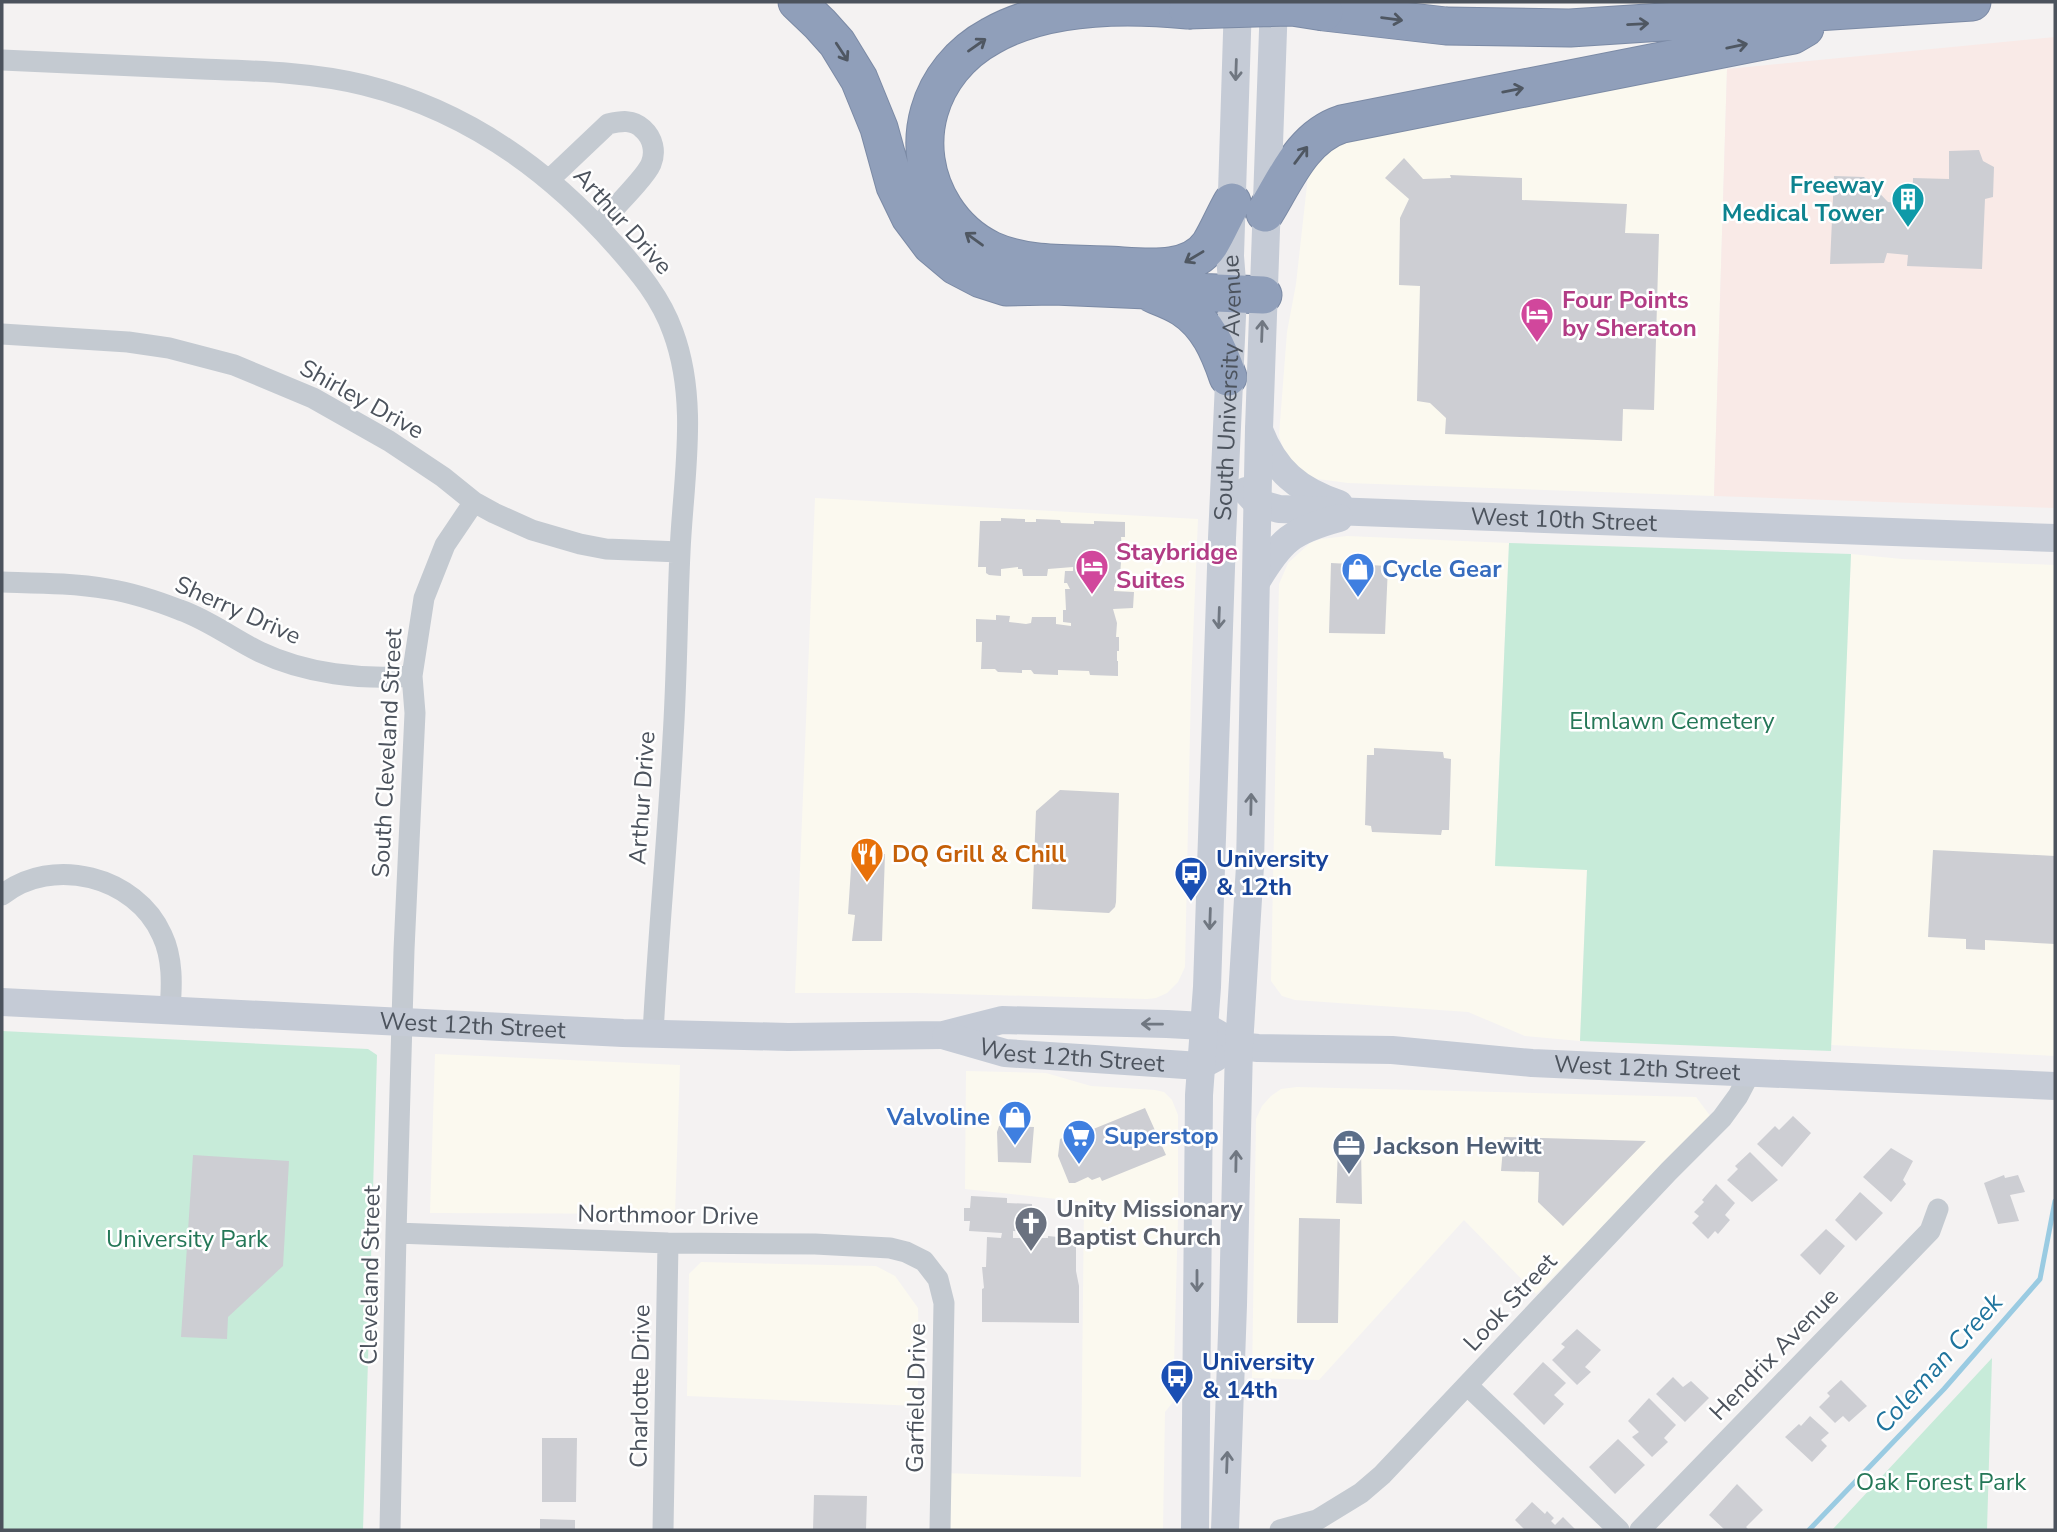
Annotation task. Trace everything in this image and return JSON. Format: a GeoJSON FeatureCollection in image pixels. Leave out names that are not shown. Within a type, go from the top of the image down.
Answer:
{"type":"FeatureCollection","features":[{"type":"Feature","properties":{"kind":"highway"},"geometry":{"type":"LineString","coordinates":[[797,2],[837,43],[853,69],[879,128],[900,199],[919,232],[944,257],[981,279],[1006,287],[1145,290],[1242,304]]}},
{"type":"Feature","properties":{"kind":"highway"},"geometry":{"type":"LineString","coordinates":[[1835,11],[1793,35],[1377,116],[1333,127],[1311,142],[1198,256],[1183,263],[1157,267],[1039,262],[991,250],[964,232],[949,216],[938,197],[927,165],[924,141],[928,117],[936,93],[948,71],[972,47],[992,35],[1038,18],[1070,11],[1111,7],[1188,10],[1287,6],[1446,26],[1570,28],[1972,2]]}},
{"type":"Feature","properties":{"kind":"highway"},"geometry":{"type":"LineString","coordinates":[[1145,290],[1184,308],[1199,321],[1219,350],[1228,377]]}},
{"type":"Feature","properties":{"kind":"main road","name":"South University Avenue"},"geometry":{"type":"LineString","coordinates":[[1195,1530],[1200,1066],[1207,988],[1228,377],[1242,304],[1248,207],[1238,2]]}},
{"type":"Feature","properties":{"kind":"main road","name":"South University Avenue"},"geometry":{"type":"LineString","coordinates":[[1248,207],[1287,6]]}},
{"type":"Feature","properties":{"kind":"main road","name":"South University Avenue"},"geometry":{"type":"LineString","coordinates":[[1225,1530],[1240,1046],[1250,866],[1259,429],[1242,304]]}},
{"type":"Feature","properties":{"kind":"main road"},"geometry":{"type":"LineString","coordinates":[[1242,304],[1240,468],[1247,492],[1257,503]]}},
{"type":"Feature","properties":{"kind":"main road"},"geometry":{"type":"LineString","coordinates":[[1259,429],[1271,455],[1294,482],[1318,497],[1362,512]]}},
{"type":"Feature","properties":{"kind":"main road","name":"West 10th Street"},"geometry":{"type":"LineString","coordinates":[[1257,503],[1279,509],[2055,538]]}},
{"type":"Feature","properties":{"kind":"main road"},"geometry":{"type":"LineString","coordinates":[[1254,585],[1277,549],[1292,536],[1311,526],[1362,512]]}},
{"type":"Feature","properties":{"kind":"main road","name":"West 12th Street"},"geometry":{"type":"LineString","coordinates":[[2,1002],[653,1034],[824,1037],[943,1035],[1002,1020],[1204,1026],[1240,1046],[1392,1050],[1480,1059],[2055,1086]]}},
{"type":"Feature","properties":{"kind":"main road","name":"West 12th Street"},"geometry":{"type":"LineString","coordinates":[[943,1035],[1005,1053],[1200,1066],[1240,1046]]}},
{"type":"Feature","properties":{"kind":"street","name":"Arthur Drive"},"geometry":{"type":"LineString","coordinates":[[2,60],[237,70],[323,77],[367,85],[422,103],[450,115],[519,156],[550,179],[598,226],[655,295],[673,331],[682,359],[688,418],[673,737],[653,1034]]}},
{"type":"Feature","properties":{"kind":"street"},"geometry":{"type":"LineString","coordinates":[[550,179],[608,124],[632,122],[642,127],[650,136],[654,148],[650,167],[598,226]]}},
{"type":"Feature","properties":{"kind":"street","name":"Shirley Drive"},"geometry":{"type":"LineString","coordinates":[[2,334],[128,342],[169,348],[234,365],[313,398],[388,441],[443,477],[474,502],[532,530],[606,549],[680,552]]}},
{"type":"Feature","properties":{"kind":"street","name":"South Cleveland Street"},"geometry":{"type":"LineString","coordinates":[[402,1020],[415,713],[412,676],[420,617],[430,581],[445,545],[474,502]]}},
{"type":"Feature","properties":{"kind":"street","name":"Sherry Drive"},"geometry":{"type":"LineString","coordinates":[[2,582],[84,586],[120,592],[183,611],[259,652],[295,665],[339,674],[412,676]]}},
{"type":"Feature","properties":{"kind":"street"},"geometry":{"type":"LineString","coordinates":[[2,895],[29,880],[59,874],[82,875],[101,880],[136,900],[152,917],[166,945],[170,967],[170,1009]]}},
{"type":"Feature","properties":{"kind":"street","name":"Cleveland Street"},"geometry":{"type":"LineString","coordinates":[[390,1530],[402,1020]]}},
{"type":"Feature","properties":{"kind":"street","name":"Look Street"},"geometry":{"type":"LineString","coordinates":[[1280,1530],[1317,1520],[1361,1493],[1382,1475],[1722,1118],[1750,1073]]}},
{"type":"Feature","properties":{"kind":"street","name":"Hendrix Avenue"},"geometry":{"type":"LineString","coordinates":[[1640,1530],[1930,1231],[1938,1209]]}},
{"type":"Feature","properties":{"kind":"street","name":"Northmoor Drive"},"geometry":{"type":"LineString","coordinates":[[396,1233],[890,1248],[917,1256],[932,1270]]}},
{"type":"Feature","properties":{"kind":"street","name":"Charlotte Drive"},"geometry":{"type":"LineString","coordinates":[[663,1530],[668,1243]]}},
{"type":"Feature","properties":{"kind":"street","name":"Garfield Drive"},"geometry":{"type":"LineString","coordinates":[[932,1270],[938,1279],[944,1303],[940,1530]]}},
{"type":"Feature","properties":{"kind":"street"},"geometry":{"type":"LineString","coordinates":[[1468,1386],[1619,1530]]}},
{"type":"Feature","properties":{"kind":"shaded area"},"geometry":{"type":"Polygon","coordinates":[[[2055,37],[2055,508],[1714,496],[1727,69],[2055,37]]]}},
{"type":"Feature","properties":{"kind":"shaded area"},"geometry":{"type":"Polygon","coordinates":[[[1727,69],[1714,496],[1348,483],[1310,478],[1290,461],[1279,435],[1287,332],[1296,284],[1310,158],[1328,136],[1727,69]]]}},
{"type":"Feature","properties":{"kind":"shaded area"},"geometry":{"type":"Polygon","coordinates":[[[815,498],[1198,519],[1191,686],[1185,967],[1178,982],[1167,993],[1147,999],[795,993],[815,498]]]}},
{"type":"Feature","properties":{"kind":"shaded area"},"geometry":{"type":"Polygon","coordinates":[[[1347,536],[1509,543],[1495,865],[1587,869],[1580,1041],[1525,1036],[1468,1012],[1295,1000],[1282,996],[1271,981],[1279,584],[1288,563],[1310,543],[1347,536]]]}},
{"type":"Feature","properties":{"kind":"shaded area"},"geometry":{"type":"Polygon","coordinates":[[[1851,554],[1902,559],[2055,565],[2055,1056],[1831,1045],[1851,554]]]}},
{"type":"Feature","properties":{"kind":"shaded area"},"geometry":{"type":"Polygon","coordinates":[[[435,1054],[680,1065],[675,1214],[430,1213],[435,1054]]]}},
{"type":"Feature","properties":{"kind":"shaded area"},"geometry":{"type":"Polygon","coordinates":[[[966,1071],[1046,1073],[1091,1086],[1155,1090],[1164,1092],[1172,1100],[1178,1115],[1178,1217],[1173,1402],[1165,1412],[1163,1530],[939,1530],[941,1473],[1081,1477],[1084,1202],[965,1189],[966,1071]]]}},
{"type":"Feature","properties":{"kind":"shaded area"},"geometry":{"type":"Polygon","coordinates":[[[1297,1087],[1696,1097],[1711,1117],[1536,1294],[1464,1220],[1319,1380],[1252,1378],[1256,1119],[1271,1096],[1281,1089],[1297,1087]]]}},
{"type":"Feature","properties":{"kind":"shaded area"},"geometry":{"type":"Polygon","coordinates":[[[701,1262],[876,1266],[895,1276],[918,1308],[917,1406],[687,1396],[689,1274],[701,1262]]]}},
{"type":"Feature","properties":{"kind":"green space","name":"Elmlawn Cemetery"},"geometry":{"type":"Polygon","coordinates":[[[1509,543],[1851,554],[1831,1051],[1580,1041],[1587,870],[1495,866],[1509,543]]]}},
{"type":"Feature","properties":{"kind":"green space","name":"University Park"},"geometry":{"type":"Polygon","coordinates":[[[2,1031],[368,1049],[377,1055],[363,1530],[2,1530],[2,1031]]]}},
{"type":"Feature","properties":{"kind":"green space","name":"Oak Forest Park"},"geometry":{"type":"Polygon","coordinates":[[[1992,1358],[1987,1530],[1832,1530],[1992,1358]]]}},
{"type":"Feature","properties":{"kind":"building","name":"Freeway Medical Tower"},"geometry":{"type":"Polygon","coordinates":[[[1979,150],[1983,161],[1994,167],[1993,197],[1985,199],[1982,269],[1907,266],[1908,255],[1887,253],[1884,263],[1830,264],[1834,176],[1864,177],[1888,202],[1912,205],[1913,178],[1949,179],[1949,151],[1979,150]]]}},
{"type":"Feature","properties":{"kind":"building","name":"Four Points by Sheraton"},"geometry":{"type":"Polygon","coordinates":[[[1404,158],[1423,179],[1451,178],[1450,175],[1522,178],[1522,200],[1627,204],[1625,233],[1659,234],[1654,410],[1623,409],[1622,441],[1445,434],[1446,418],[1430,403],[1417,401],[1420,286],[1399,285],[1400,218],[1409,199],[1385,178],[1404,158]]]}},
{"type":"Feature","properties":{"kind":"building","name":"Staybridge Suites"},"geometry":{"type":"Polygon","coordinates":[[[1001,518],[1025,519],[1025,522],[1036,522],[1036,519],[1060,520],[1061,523],[1125,522],[1125,537],[1121,537],[1123,561],[1120,575],[1116,575],[1114,591],[1134,592],[1133,608],[1113,609],[1117,623],[1116,637],[1119,637],[1118,676],[1090,675],[1089,671],[1058,670],[1058,675],[1034,674],[1031,670],[1022,670],[1022,673],[981,669],[982,642],[976,642],[976,619],[996,620],[996,615],[1010,616],[1009,622],[1026,624],[1031,623],[1032,617],[1056,617],[1056,624],[1071,626],[1071,623],[1063,622],[1063,610],[1066,610],[1065,589],[1070,589],[1067,583],[1064,583],[1065,571],[1073,571],[1073,567],[1048,569],[1047,576],[1023,576],[1022,569],[1018,567],[1001,569],[1001,576],[989,575],[986,573],[986,567],[978,567],[980,521],[1001,521],[1001,518]]]}},
{"type":"Feature","properties":{"kind":"building","name":"Cycle Gear"},"geometry":{"type":"Polygon","coordinates":[[[1331,563],[1388,566],[1385,634],[1329,633],[1331,563]]]}},
{"type":"Feature","properties":{"kind":"building"},"geometry":{"type":"Polygon","coordinates":[[[1374,748],[1443,752],[1444,758],[1451,759],[1449,830],[1442,830],[1441,835],[1372,832],[1371,826],[1365,825],[1367,755],[1374,755],[1374,748]]]}},
{"type":"Feature","properties":{"kind":"building"},"geometry":{"type":"Polygon","coordinates":[[[1060,790],[1119,793],[1116,902],[1109,913],[1032,909],[1036,811],[1060,790]]]}},
{"type":"Feature","properties":{"kind":"building"},"geometry":{"type":"Polygon","coordinates":[[[1933,850],[2055,856],[2055,944],[1985,940],[1985,950],[1966,949],[1966,939],[1928,937],[1933,850]]]}},
{"type":"Feature","properties":{"kind":"building","name":"DQ Grill & Chill"},"geometry":{"type":"Polygon","coordinates":[[[852,853],[885,854],[882,941],[852,941],[855,915],[848,914],[852,853]]]}},
{"type":"Feature","properties":{"kind":"building"},"geometry":{"type":"Polygon","coordinates":[[[1145,1108],[1166,1155],[1102,1181],[1100,1177],[1092,1180],[1088,1177],[1069,1183],[1058,1156],[1060,1139],[1080,1131],[1081,1134],[1145,1108]]]}},
{"type":"Feature","properties":{"kind":"building"},"geometry":{"type":"Polygon","coordinates":[[[1793,1116],[1811,1133],[1782,1167],[1757,1144],[1775,1126],[1779,1130],[1793,1116]]]}},
{"type":"Feature","properties":{"kind":"building","name":"Valvoline"},"geometry":{"type":"Polygon","coordinates":[[[999,1126],[1034,1127],[1031,1163],[998,1162],[999,1126]]]}},
{"type":"Feature","properties":{"kind":"building"},"geometry":{"type":"Polygon","coordinates":[[[1504,1137],[1646,1141],[1563,1226],[1538,1202],[1539,1172],[1501,1171],[1504,1137]]]}},
{"type":"Feature","properties":{"kind":"building","name":"Jackson Hewitt"},"geometry":{"type":"Polygon","coordinates":[[[1338,1147],[1361,1148],[1362,1204],[1336,1203],[1338,1147]]]}},
{"type":"Feature","properties":{"kind":"building"},"geometry":{"type":"Polygon","coordinates":[[[1891,1148],[1913,1161],[1903,1180],[1906,1184],[1891,1202],[1863,1177],[1891,1148]]]}},
{"type":"Feature","properties":{"kind":"building"},"geometry":{"type":"Polygon","coordinates":[[[1750,1152],[1778,1180],[1752,1202],[1727,1180],[1738,1169],[1735,1166],[1750,1152]]]}},
{"type":"Feature","properties":{"kind":"building"},"geometry":{"type":"Polygon","coordinates":[[[193,1155],[289,1161],[283,1266],[228,1317],[227,1339],[181,1337],[193,1155]]]}},
{"type":"Feature","properties":{"kind":"building"},"geometry":{"type":"Polygon","coordinates":[[[2004,1175],[2005,1178],[2018,1175],[2025,1192],[2010,1195],[2019,1221],[1998,1224],[1984,1183],[2004,1175]]]}},
{"type":"Feature","properties":{"kind":"building"},"geometry":{"type":"Polygon","coordinates":[[[1716,1184],[1735,1203],[1725,1215],[1730,1220],[1718,1234],[1715,1231],[1708,1239],[1692,1223],[1699,1216],[1694,1212],[1716,1184]]]}},
{"type":"Feature","properties":{"kind":"building"},"geometry":{"type":"Polygon","coordinates":[[[1860,1192],[1883,1213],[1856,1241],[1835,1220],[1860,1192]]]}},
{"type":"Feature","properties":{"kind":"building","name":"Unity Missionary Baptist Church"},"geometry":{"type":"Polygon","coordinates":[[[971,1196],[1007,1198],[1007,1203],[1032,1204],[1031,1232],[1013,1231],[1013,1238],[1048,1236],[1076,1239],[1079,1323],[982,1322],[982,1267],[986,1267],[987,1237],[1001,1238],[1002,1233],[969,1231],[970,1221],[964,1221],[964,1208],[970,1208],[971,1196]]]}},
{"type":"Feature","properties":{"kind":"building"},"geometry":{"type":"Polygon","coordinates":[[[1299,1218],[1340,1219],[1338,1323],[1297,1323],[1299,1218]]]}},
{"type":"Feature","properties":{"kind":"building"},"geometry":{"type":"Polygon","coordinates":[[[1826,1229],[1845,1246],[1820,1275],[1800,1255],[1826,1229]]]}},
{"type":"Feature","properties":{"kind":"building"},"geometry":{"type":"Polygon","coordinates":[[[1577,1329],[1601,1350],[1585,1367],[1591,1372],[1577,1385],[1552,1360],[1565,1347],[1561,1344],[1577,1329]]]}},
{"type":"Feature","properties":{"kind":"building"},"geometry":{"type":"Polygon","coordinates":[[[1543,1362],[1566,1383],[1554,1395],[1564,1404],[1544,1425],[1513,1394],[1543,1362]]]}},
{"type":"Feature","properties":{"kind":"building"},"geometry":{"type":"Polygon","coordinates":[[[1673,1377],[1683,1387],[1691,1381],[1709,1398],[1685,1422],[1656,1394],[1673,1377]]]}},
{"type":"Feature","properties":{"kind":"building"},"geometry":{"type":"Polygon","coordinates":[[[1841,1380],[1867,1406],[1849,1422],[1843,1416],[1835,1423],[1819,1407],[1830,1396],[1827,1393],[1841,1380]]]}},
{"type":"Feature","properties":{"kind":"building"},"geometry":{"type":"Polygon","coordinates":[[[1649,1398],[1676,1425],[1664,1438],[1668,1442],[1652,1457],[1632,1437],[1639,1432],[1628,1421],[1649,1398]]]}},
{"type":"Feature","properties":{"kind":"building"},"geometry":{"type":"Polygon","coordinates":[[[1810,1416],[1829,1433],[1821,1440],[1827,1446],[1812,1462],[1785,1437],[1810,1416]]]}},
{"type":"Feature","properties":{"kind":"building"},"geometry":{"type":"Polygon","coordinates":[[[542,1438],[577,1438],[576,1502],[542,1502],[542,1438]]]}},
{"type":"Feature","properties":{"kind":"building"},"geometry":{"type":"Polygon","coordinates":[[[1618,1439],[1645,1465],[1615,1494],[1589,1467],[1618,1439]]]}},
{"type":"Feature","properties":{"kind":"building"},"geometry":{"type":"Polygon","coordinates":[[[1737,1484],[1763,1510],[1746,1527],[1749,1530],[1725,1530],[1709,1515],[1737,1484]]]}},
{"type":"Feature","properties":{"kind":"building"},"geometry":{"type":"Polygon","coordinates":[[[814,1495],[867,1496],[866,1530],[813,1530],[814,1495]]]}},
{"type":"Feature","properties":{"kind":"building"},"geometry":{"type":"Polygon","coordinates":[[[1532,1502],[1554,1518],[1551,1521],[1555,1525],[1563,1517],[1576,1530],[1525,1530],[1515,1520],[1532,1502]]]}},
{"type":"Feature","properties":{"kind":"building"},"geometry":{"type":"Polygon","coordinates":[[[540,1519],[575,1520],[575,1530],[540,1530],[540,1519]]]}},
{"type":"Feature","properties":{"kind":"waterway","name":"Coleman Creek"},"geometry":{"type":"LineString","coordinates":[[1809,1530],[1944,1389],[2040,1279],[2055,1201]]}},
{"type":"Feature","properties":{"kind":"place","name":"Freeway Medical Tower"},"geometry":{"type":"Point","coordinates":[1908,229]}},
{"type":"Feature","properties":{"kind":"place","name":"Four Points by Sheraton"},"geometry":{"type":"Point","coordinates":[1537,344]}},
{"type":"Feature","properties":{"kind":"place","name":"Staybridge Suites"},"geometry":{"type":"Point","coordinates":[1092,596]}},
{"type":"Feature","properties":{"kind":"place","name":"Cycle Gear"},"geometry":{"type":"Point","coordinates":[1358,599]}},
{"type":"Feature","properties":{"kind":"place","name":"DQ Grill & Chill"},"geometry":{"type":"Point","coordinates":[867,884]}},
{"type":"Feature","properties":{"kind":"place","name":"University & 12th"},"geometry":{"type":"Point","coordinates":[1191,903]}},
{"type":"Feature","properties":{"kind":"place","name":"Valvoline"},"geometry":{"type":"Point","coordinates":[1015,1147]}},
{"type":"Feature","properties":{"kind":"place","name":"Superstop"},"geometry":{"type":"Point","coordinates":[1079,1166]}},
{"type":"Feature","properties":{"kind":"place","name":"Jackson Hewitt"},"geometry":{"type":"Point","coordinates":[1349,1176]}},
{"type":"Feature","properties":{"kind":"place","name":"Unity Missionary Baptist Church"},"geometry":{"type":"Point","coordinates":[1031,1253]}},
{"type":"Feature","properties":{"kind":"place","name":"University & 14th"},"geometry":{"type":"Point","coordinates":[1177,1406]}}]}
